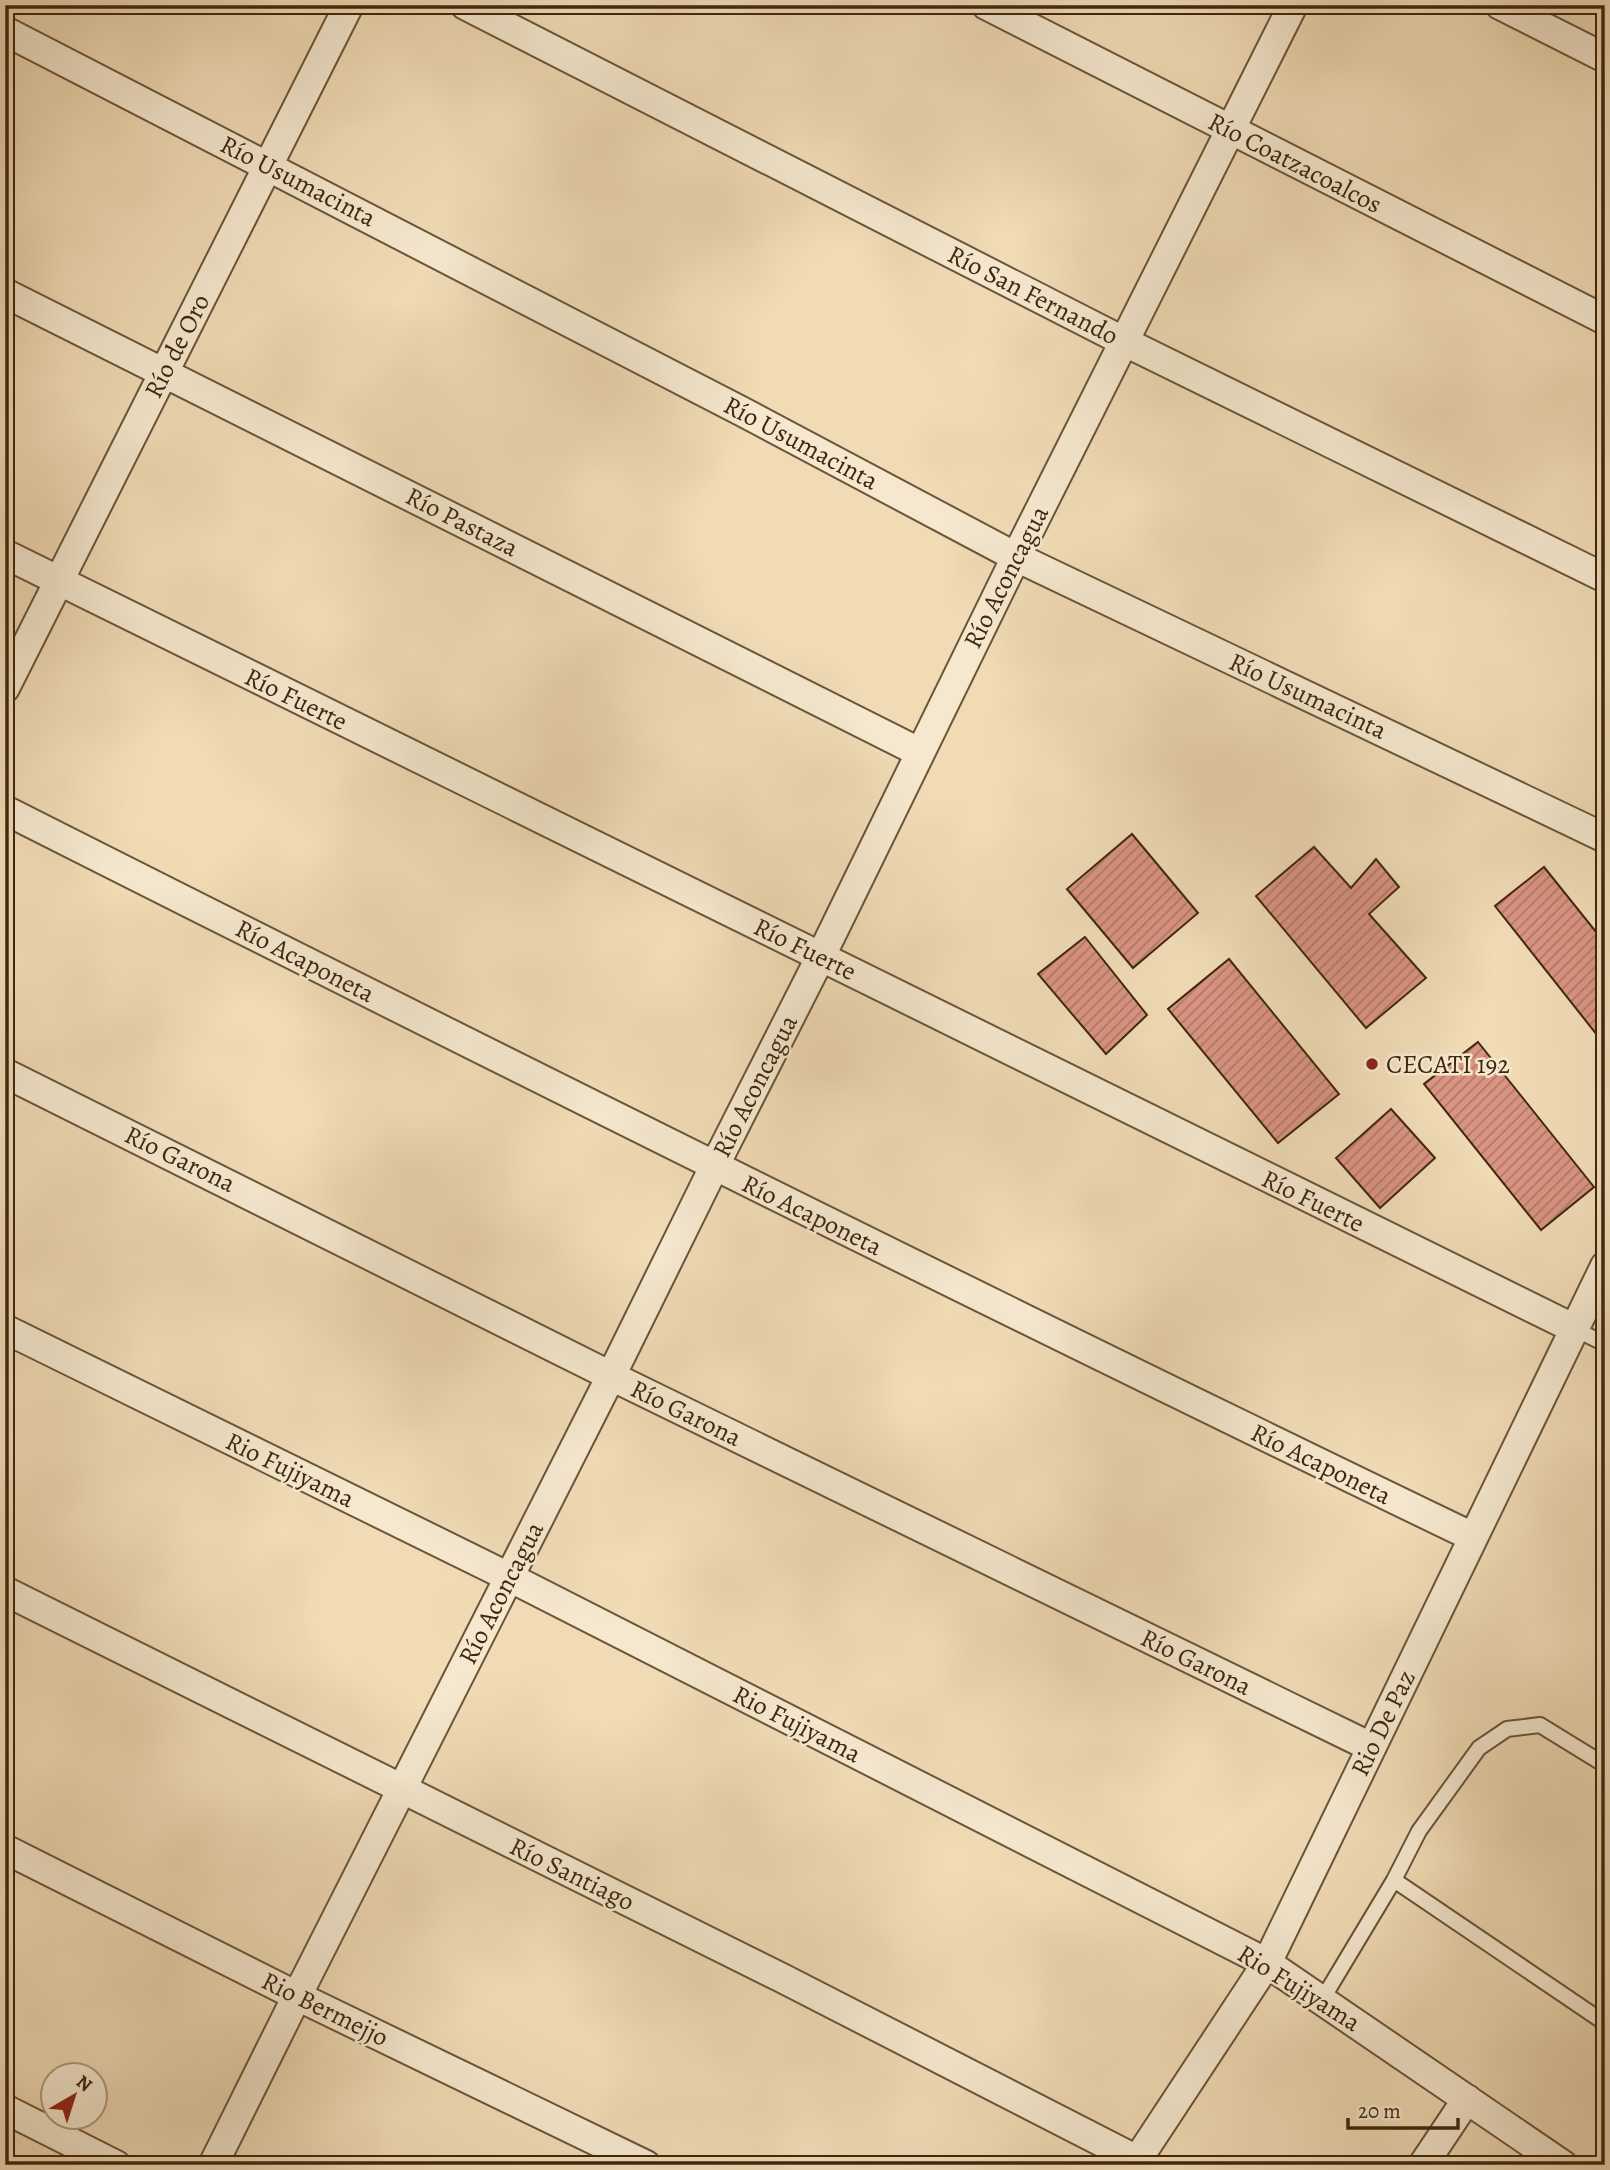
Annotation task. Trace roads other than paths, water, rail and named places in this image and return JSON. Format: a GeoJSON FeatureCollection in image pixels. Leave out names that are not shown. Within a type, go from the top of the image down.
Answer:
{"type":"FeatureCollection","features":[{"type":"Feature","properties":{"kind":"street","name":"Río de Oro"},"geometry":{"type":"LineString","coordinates":[[5,688],[163,372],[270,167],[349,5]]}},
{"type":"Feature","properties":{"kind":"street","name":"Río San Fernando"},"geometry":{"type":"LineString","coordinates":[[465,5],[1125,342],[1605,578]]}},
{"type":"Feature","properties":{"kind":"street","name":"Río Coatzacoalcos"},"geometry":{"type":"LineString","coordinates":[[986,5],[1605,320]]}},
{"type":"Feature","properties":{"kind":"street","name":"Río Aconcagua"},"geometry":{"type":"LineString","coordinates":[[214,2165],[821,956],[919,752],[1293,5]]}},
{"type":"Feature","properties":{"kind":"street"},"geometry":{"type":"LineString","coordinates":[[1500,5],[1605,58]]}},
{"type":"Feature","properties":{"kind":"street","name":"Río Usumacinta"},"geometry":{"type":"LineString","coordinates":[[5,30],[743,412],[1016,557],[1605,838]]}},
{"type":"Feature","properties":{"kind":"street","name":"Río Pastaza"},"geometry":{"type":"LineString","coordinates":[[5,293],[919,752]]}},
{"type":"Feature","properties":{"kind":"street","name":"Río Fuerte"},"geometry":{"type":"LineString","coordinates":[[5,554],[1573,1328]]}},
{"type":"Feature","properties":{"kind":"street","name":"Río Acaponeta"},"geometry":{"type":"LineString","coordinates":[[5,810],[714,1167],[1125,1370],[1472,1537]]}},
{"type":"Feature","properties":{"kind":"street","name":"Río Garona"},"geometry":{"type":"LineString","coordinates":[[5,1073],[611,1376],[1371,1747]]}},
{"type":"Feature","properties":{"kind":"street","name":"Rio De Paz"},"geometry":{"type":"LineString","coordinates":[[1135,2162],[1267,1963],[1605,1266]]}},
{"type":"Feature","properties":{"kind":"street","name":"Rio Fujiyama"},"geometry":{"type":"LineString","coordinates":[[5,1329],[509,1577],[1267,1963],[1563,2165]]}},
{"type":"Feature","properties":{"kind":"street","name":"Río Santiago"},"geometry":{"type":"LineString","coordinates":[[5,1591],[782,1978],[1135,2162]]}},
{"type":"Feature","properties":{"kind":"street","name":"Rio Bermejjo"},"geometry":{"type":"LineString","coordinates":[[5,1849],[297,1996],[646,2165]]}},
{"type":"Feature","properties":{"kind":"street"},"geometry":{"type":"LineString","coordinates":[[1423,2165],[1467,2099]]}},
{"type":"Feature","properties":{"kind":"street"},"geometry":{"type":"LineString","coordinates":[[5,2109],[117,2165]]}},
{"type":"Feature","properties":{"kind":"lane","name":"Río Fuerte"},"geometry":{"type":"LineString","coordinates":[[1573,1328],[1605,1344]]}},
{"type":"Feature","properties":{"kind":"lane"},"geometry":{"type":"LineString","coordinates":[[1322,2000],[1394,1880],[1419,1831],[1479,1748],[1507,1729],[1540,1726],[1605,1765]]}},
{"type":"Feature","properties":{"kind":"lane"},"geometry":{"type":"LineString","coordinates":[[1394,1880],[1605,2023]]}},
{"type":"Feature","properties":{"kind":"place","name":"CECATI 192"},"geometry":{"type":"Point","coordinates":[1372,1064]}}]}
